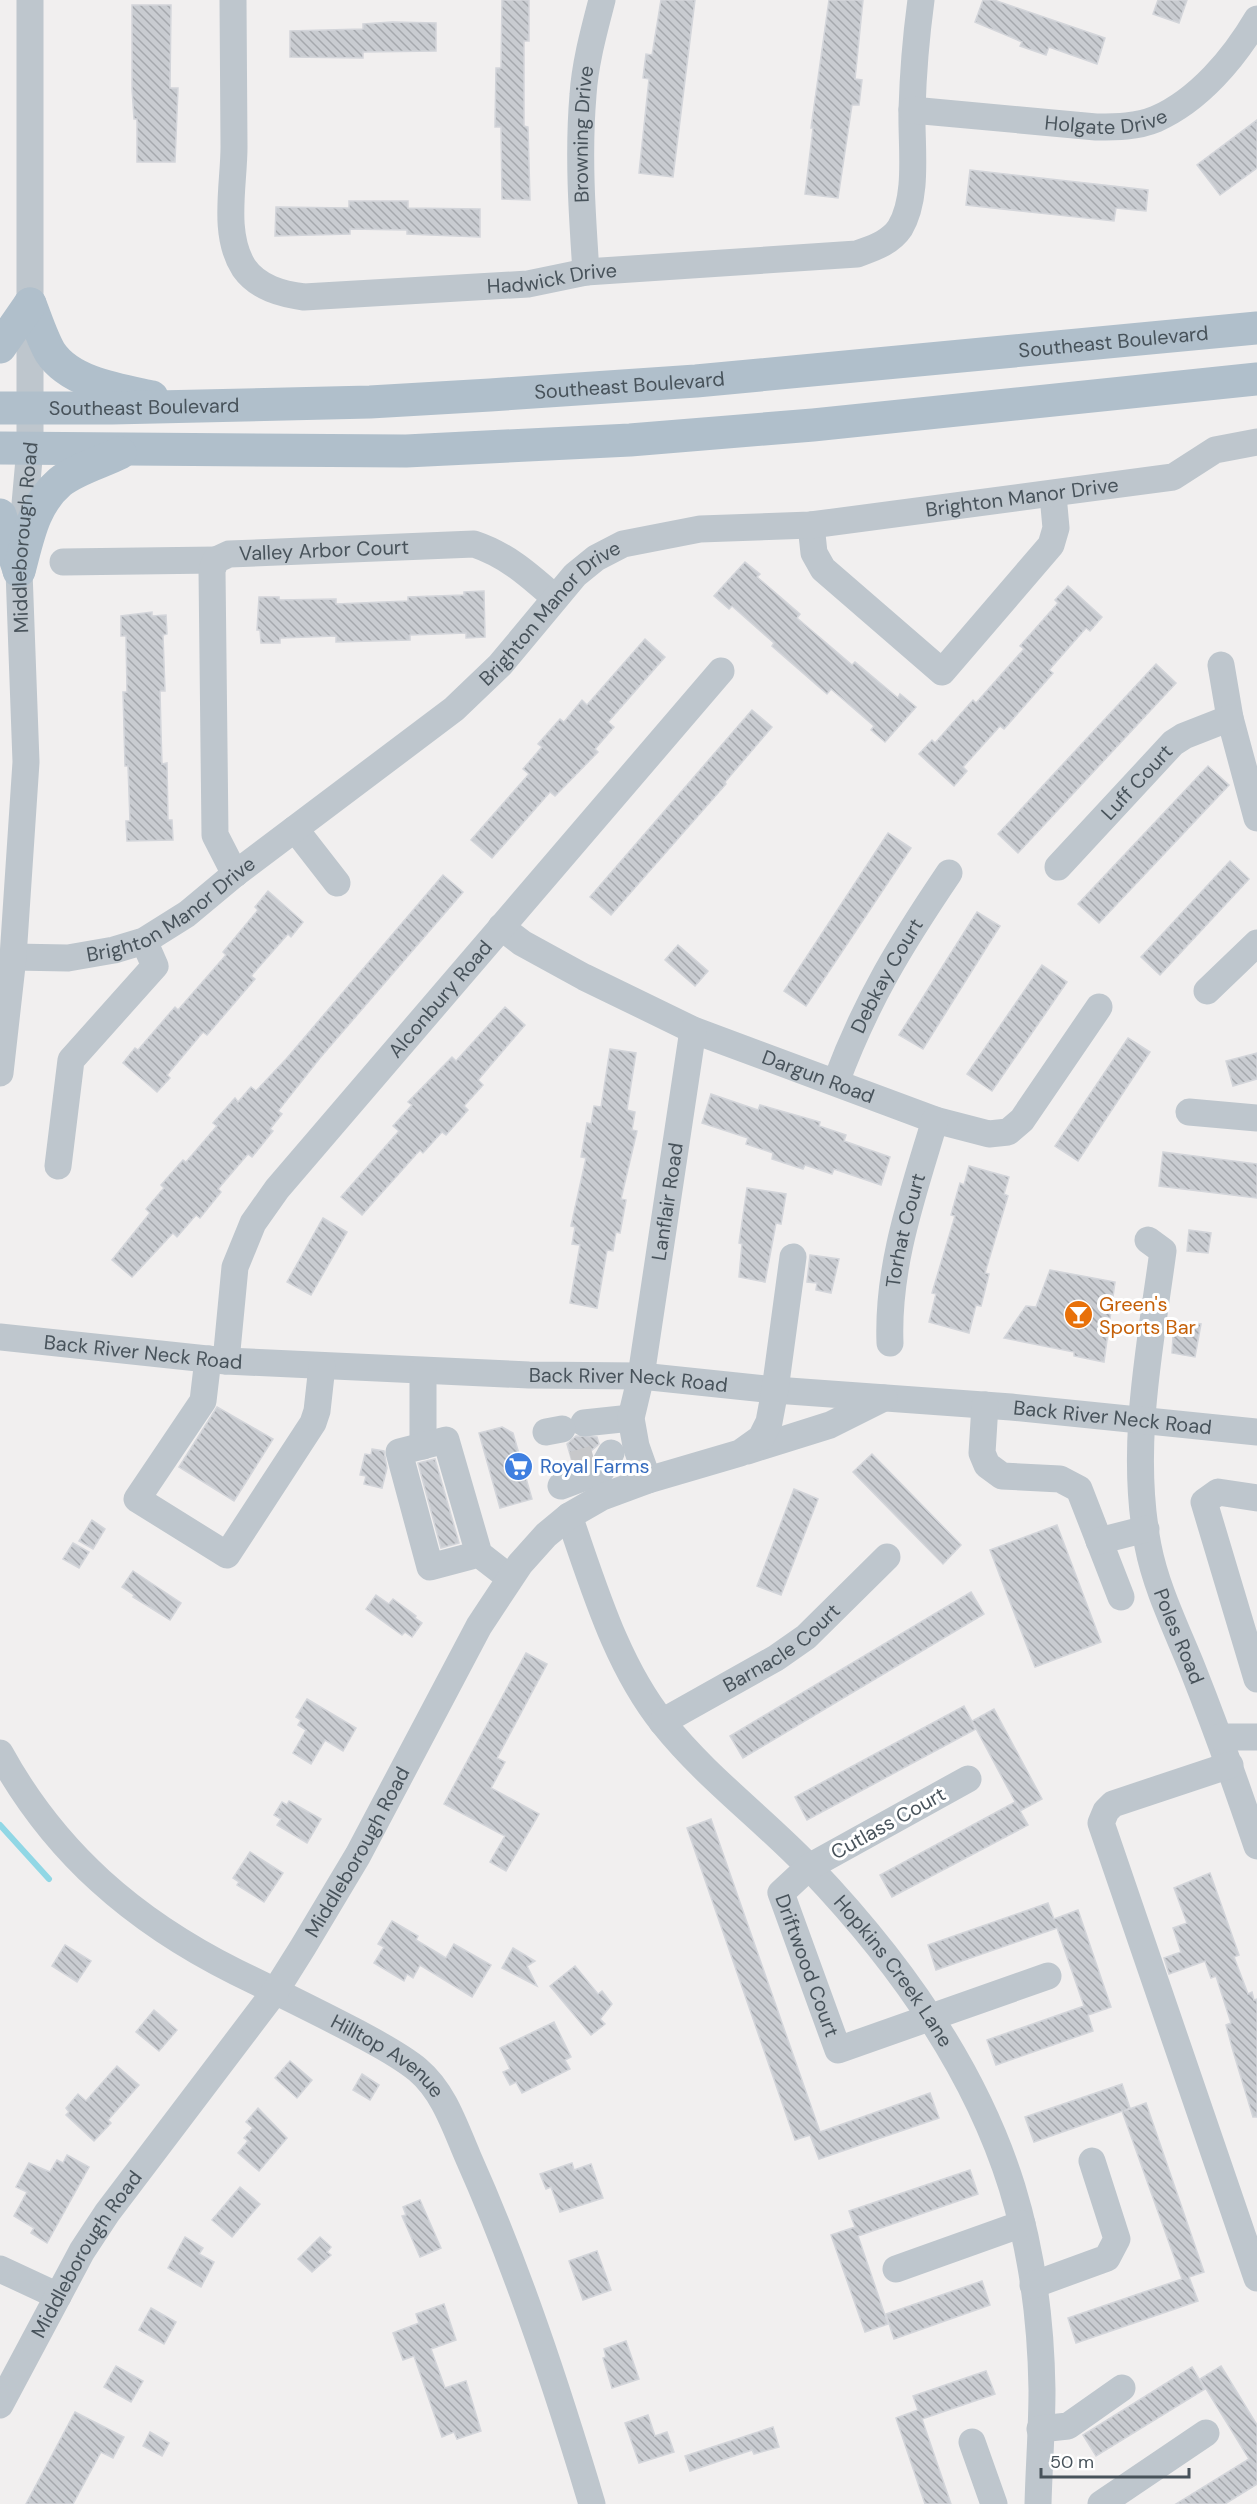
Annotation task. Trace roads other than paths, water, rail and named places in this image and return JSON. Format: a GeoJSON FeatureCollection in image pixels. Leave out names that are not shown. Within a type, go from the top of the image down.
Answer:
{"type":"FeatureCollection","features":[{"type":"Feature","properties":{"kind":"main road"},"geometry":{"type":"LineString","coordinates":[[0,346],[30,304]]}},
{"type":"Feature","properties":{"kind":"main road"},"geometry":{"type":"LineString","coordinates":[[30,304],[50,352],[64,367],[115,388],[201,406]]}},
{"type":"Feature","properties":{"kind":"main road","name":"Southeast Boulevard"},"geometry":{"type":"LineString","coordinates":[[15,409],[370,402],[696,381],[1257,328]]}},
{"type":"Feature","properties":{"kind":"main road","name":"Southeast Boulevard"},"geometry":{"type":"LineString","coordinates":[[15,448],[406,451],[630,440],[824,424],[1257,379]]}},
{"type":"Feature","properties":{"kind":"main road"},"geometry":{"type":"LineString","coordinates":[[19,571],[32,520],[43,502],[61,481],[127,450]]}},
{"type":"Feature","properties":{"kind":"main road"},"geometry":{"type":"LineString","coordinates":[[0,515],[19,571]]}},
{"type":"Feature","properties":{"kind":"street","name":"Middleborough Road"},"geometry":{"type":"LineString","coordinates":[[0,1073],[13,957],[26,762],[15,409],[30,304],[30,0]]}},
{"type":"Feature","properties":{"kind":"street","name":"Hadwick Drive"},"geometry":{"type":"LineString","coordinates":[[233,0],[231,220],[239,257],[250,276],[260,285],[290,295],[347,296],[528,284],[586,272],[857,254],[883,244],[898,231],[907,214],[911,185],[915,42],[921,0]]}},
{"type":"Feature","properties":{"kind":"street","name":"Browning Drive"},"geometry":{"type":"LineString","coordinates":[[586,272],[582,216],[583,95],[588,59],[602,0]]}},
{"type":"Feature","properties":{"kind":"street","name":"Holgate Drive"},"geometry":{"type":"LineString","coordinates":[[912,110],[1096,127],[1125,127],[1155,119],[1181,105],[1209,80],[1242,45],[1257,19]]}},
{"type":"Feature","properties":{"kind":"street","name":"Brighton Manor Drive"},"geometry":{"type":"LineString","coordinates":[[13,957],[68,958],[114,950],[144,941],[187,914],[235,874],[454,709],[500,665],[554,597],[584,566],[623,544],[700,529],[811,525],[1053,495],[1173,477],[1215,450],[1257,442]]}},
{"type":"Feature","properties":{"kind":"street"},"geometry":{"type":"LineString","coordinates":[[811,525],[814,553],[823,569],[942,672],[1051,545],[1056,528],[1053,495]]}},
{"type":"Feature","properties":{"kind":"street","name":"Valley Arbor Court"},"geometry":{"type":"LineString","coordinates":[[235,874],[215,835],[212,570],[216,560],[229,554],[474,544],[496,552],[511,561],[554,597]]}},
{"type":"Feature","properties":{"kind":"street"},"geometry":{"type":"LineString","coordinates":[[63,562],[216,560]]}},
{"type":"Feature","properties":{"kind":"street"},"geometry":{"type":"LineString","coordinates":[[1221,664],[1230,718],[1257,818]]}},
{"type":"Feature","properties":{"kind":"street","name":"Alconbury Road"},"geometry":{"type":"LineString","coordinates":[[322,1366],[317,1411],[313,1423],[227,1555],[137,1499],[203,1401],[217,1360],[235,1267],[253,1223],[277,1190],[721,671]]}},
{"type":"Feature","properties":{"kind":"street","name":"Luff Court"},"geometry":{"type":"LineString","coordinates":[[1058,867],[1173,743],[1184,736],[1230,718]]}},
{"type":"Feature","properties":{"kind":"street"},"geometry":{"type":"LineString","coordinates":[[295,829],[338,883]]}},
{"type":"Feature","properties":{"kind":"street","name":"Debkay Court"},"geometry":{"type":"LineString","coordinates":[[836,1082],[851,1041],[879,983],[949,873]]}},
{"type":"Feature","properties":{"kind":"street","name":"Dargun Road"},"geometry":{"type":"LineString","coordinates":[[501,927],[522,943],[584,977],[693,1030],[935,1120],[989,1134],[1008,1132],[1030,1110],[1099,1007]]}},
{"type":"Feature","properties":{"kind":"street"},"geometry":{"type":"LineString","coordinates":[[58,1166],[71,1060],[155,966],[144,941]]}},
{"type":"Feature","properties":{"kind":"street"},"geometry":{"type":"LineString","coordinates":[[1207,991],[1257,943]]}},
{"type":"Feature","properties":{"kind":"street","name":"Lanflair Road"},"geometry":{"type":"LineString","coordinates":[[631,1418],[641,1376],[693,1030]]}},
{"type":"Feature","properties":{"kind":"street"},"geometry":{"type":"LineString","coordinates":[[1190,1113],[1257,1118]]}},
{"type":"Feature","properties":{"kind":"street","name":"Torhat Court"},"geometry":{"type":"LineString","coordinates":[[890,1343],[889,1317],[894,1262],[935,1120]]}},
{"type":"Feature","properties":{"kind":"street","name":"Poles Road"},"geometry":{"type":"LineString","coordinates":[[1148,1240],[1163,1251],[1140,1419],[1141,1490],[1148,1547],[1163,1595],[1220,1737],[1240,1773],[1257,1846]]}},
{"type":"Feature","properties":{"kind":"street","name":"Middleborough Road"},"geometry":{"type":"LineString","coordinates":[[0,2405],[58,2296],[107,2213],[276,1990],[358,1855],[470,1644],[510,1578],[546,1535],[569,1516],[602,1497],[648,1480],[740,1453],[761,1438],[769,1422],[775,1390],[793,1257]]}},
{"type":"Feature","properties":{"kind":"street","name":"Back River Neck Road"},"geometry":{"type":"LineString","coordinates":[[0,1337],[217,1360],[423,1371],[592,1377],[641,1376],[775,1390],[886,1397],[1140,1419],[1257,1432]]}},
{"type":"Feature","properties":{"kind":"street"},"geometry":{"type":"LineString","coordinates":[[423,1371],[423,1446]]}},
{"type":"Feature","properties":{"kind":"street"},"geometry":{"type":"LineString","coordinates":[[740,1453],[830,1425],[886,1397]]}},
{"type":"Feature","properties":{"kind":"street"},"geometry":{"type":"LineString","coordinates":[[985,1405],[982,1453],[987,1465],[1002,1476],[1060,1479],[1079,1489],[1121,1597]]}},
{"type":"Feature","properties":{"kind":"street"},"geometry":{"type":"LineString","coordinates":[[564,1428],[631,1418]]}},
{"type":"Feature","properties":{"kind":"street"},"geometry":{"type":"LineString","coordinates":[[631,1418],[589,1463],[648,1480]]}},
{"type":"Feature","properties":{"kind":"street"},"geometry":{"type":"LineString","coordinates":[[479,1554],[430,1567],[399,1452],[446,1440],[479,1554],[510,1578]]}},
{"type":"Feature","properties":{"kind":"street"},"geometry":{"type":"LineString","coordinates":[[1257,1498],[1218,1492],[1204,1502],[1257,1679]]}},
{"type":"Feature","properties":{"kind":"street","name":"Hopkins Creek Lane"},"geometry":{"type":"LineString","coordinates":[[569,1516],[617,1647],[662,1722],[696,1762],[809,1867],[875,1942],[959,2062],[978,2098],[995,2138],[1022,2224],[1033,2285],[1041,2367],[1038,2504]]}},
{"type":"Feature","properties":{"kind":"street"},"geometry":{"type":"LineString","coordinates":[[1099,1541],[1146,1529]]}},
{"type":"Feature","properties":{"kind":"street","name":"Barnacle Court"},"geometry":{"type":"LineString","coordinates":[[662,1722],[776,1658],[806,1637],[887,1557]]}},
{"type":"Feature","properties":{"kind":"street"},"geometry":{"type":"LineString","coordinates":[[1220,1737],[1257,1737]]}},
{"type":"Feature","properties":{"kind":"street","name":"Hilltop Avenue"},"geometry":{"type":"LineString","coordinates":[[0,1753],[44,1823],[115,1894],[160,1929],[235,1971],[276,1990],[391,2051],[419,2071],[441,2098],[516,2276],[592,2504]]}},
{"type":"Feature","properties":{"kind":"street"},"geometry":{"type":"LineString","coordinates":[[1240,1773],[1113,1804],[1106,1811],[1101,1823],[1257,2278]]}},
{"type":"Feature","properties":{"kind":"street","name":"Cutlass Court"},"geometry":{"type":"LineString","coordinates":[[809,1867],[968,1779]]}},
{"type":"Feature","properties":{"kind":"street","name":"Driftwood Court"},"geometry":{"type":"LineString","coordinates":[[809,1867],[781,1893],[838,2050],[929,2017]]}},
{"type":"Feature","properties":{"kind":"street"},"geometry":{"type":"LineString","coordinates":[[929,2017],[1048,1976]]}},
{"type":"Feature","properties":{"kind":"street"},"geometry":{"type":"LineString","coordinates":[[1033,2285],[1107,2258],[1117,2239],[1092,2161]]}},
{"type":"Feature","properties":{"kind":"street"},"geometry":{"type":"LineString","coordinates":[[896,2269],[1022,2224]]}},
{"type":"Feature","properties":{"kind":"street"},"geometry":{"type":"LineString","coordinates":[[0,2270],[58,2296]]}},
{"type":"Feature","properties":{"kind":"street"},"geometry":{"type":"LineString","coordinates":[[1040,2429],[1068,2426],[1122,2388]]}},
{"type":"Feature","properties":{"kind":"street"},"geometry":{"type":"LineString","coordinates":[[1101,2504],[1206,2433]]}},
{"type":"Feature","properties":{"kind":"street"},"geometry":{"type":"LineString","coordinates":[[972,2442],[994,2504]]}},
{"type":"Feature","properties":{"kind":"waterway"},"geometry":{"type":"LineString","coordinates":[[0,1825],[49,1879]]}},
{"type":"Feature","properties":{"kind":"tunnel"},"geometry":{"type":"LineString","coordinates":[[573,1465],[594,1459]]}},
{"type":"Feature","properties":{"kind":"place","name":"Green's Sports Bar"},"geometry":{"type":"Point","coordinates":[1078,1315]}},
{"type":"Feature","properties":{"kind":"place","name":"Royal Farms"},"geometry":{"type":"Point","coordinates":[519,1466]}}]}
